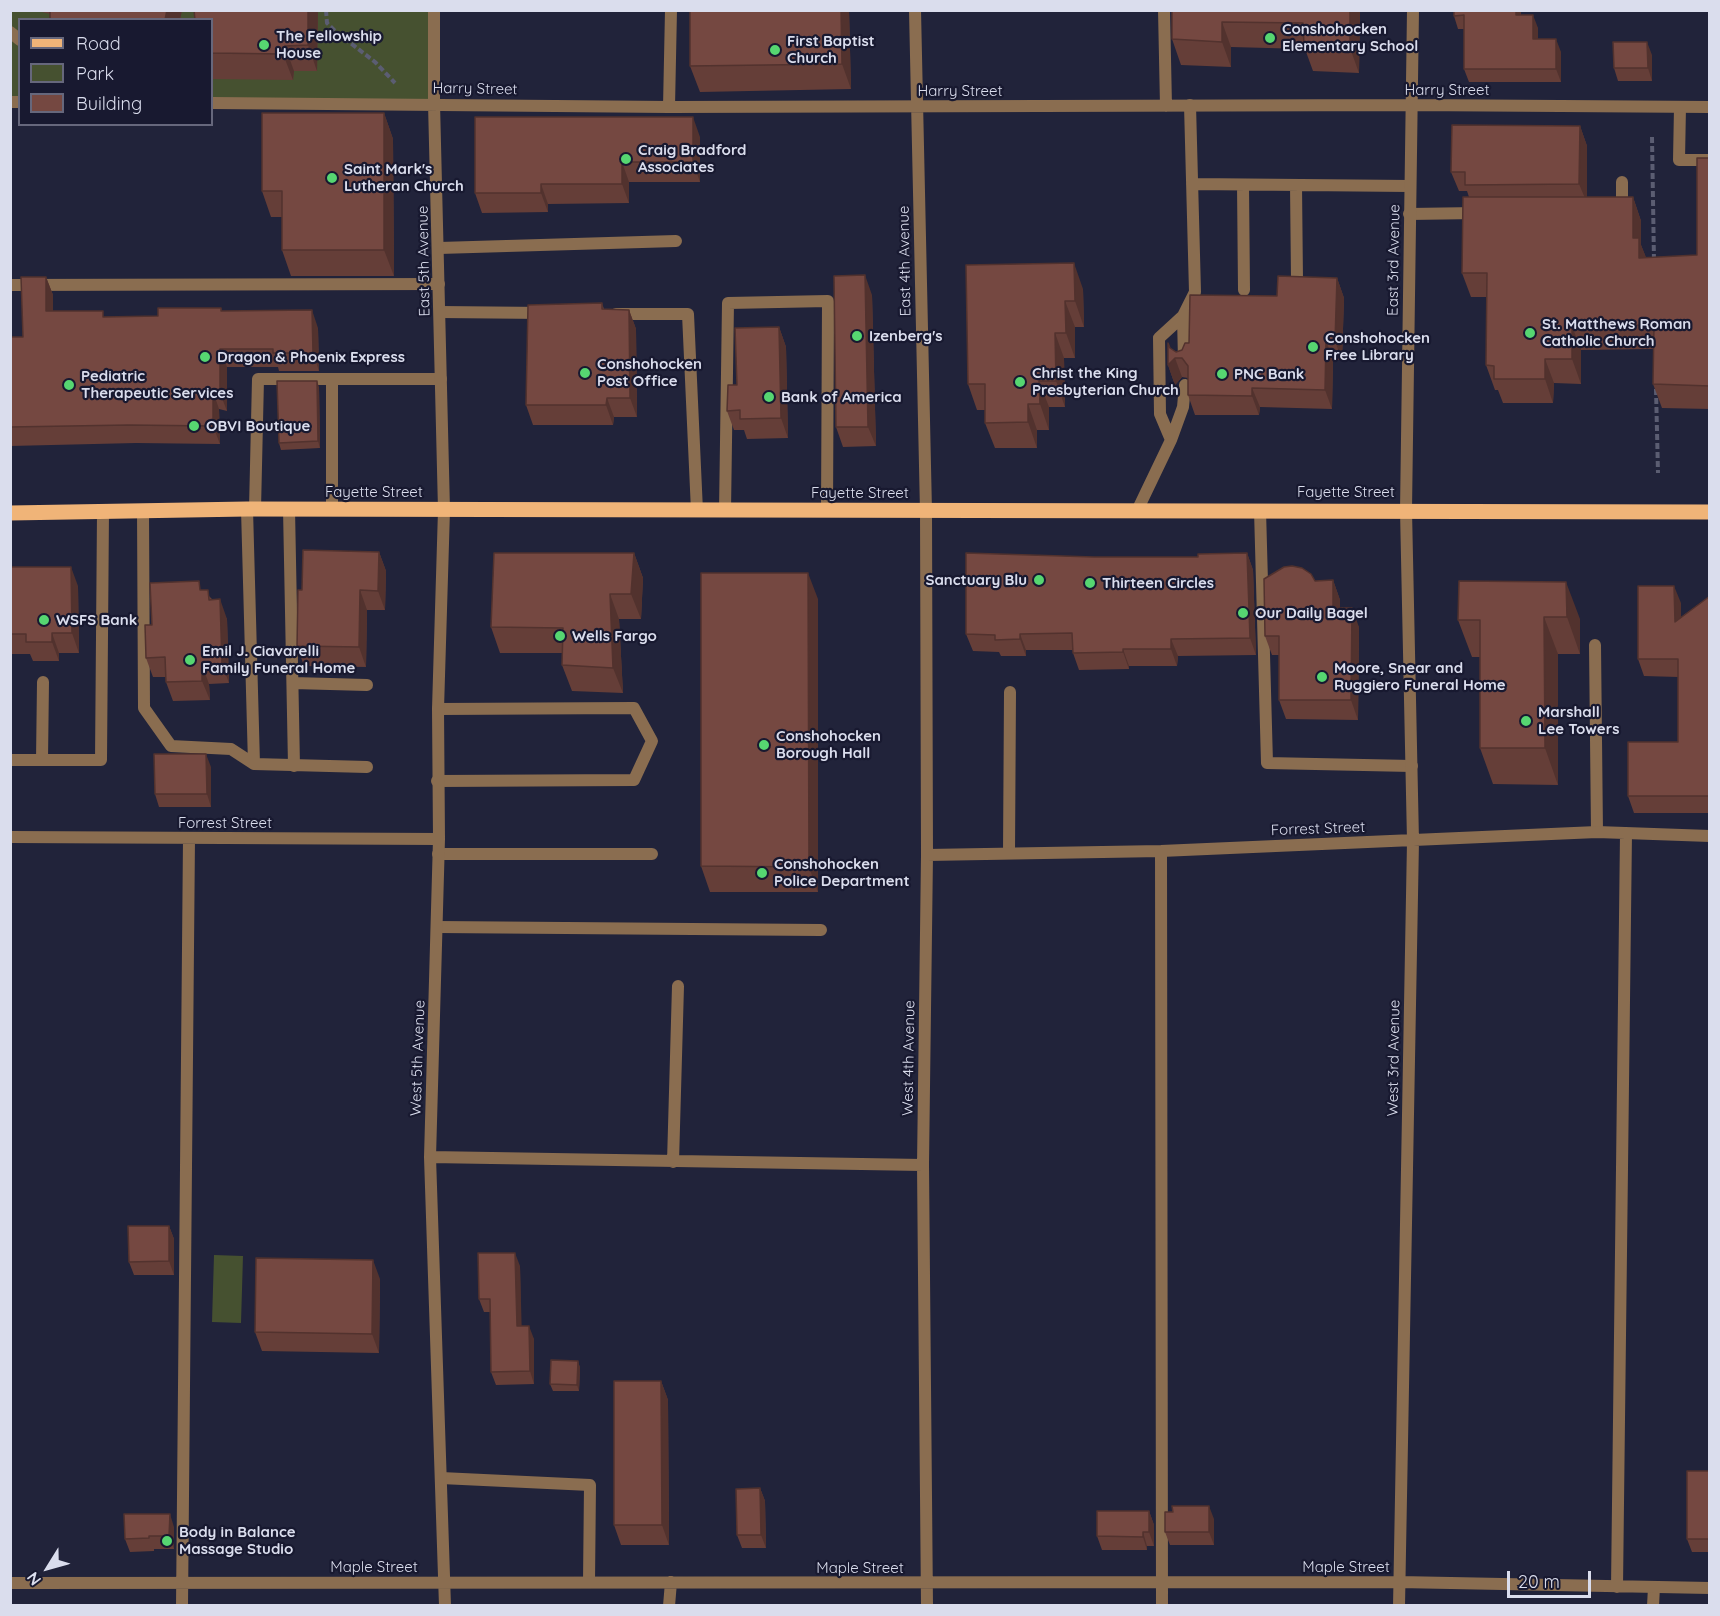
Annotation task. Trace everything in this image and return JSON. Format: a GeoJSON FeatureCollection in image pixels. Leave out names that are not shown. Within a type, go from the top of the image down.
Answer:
{"type":"FeatureCollection","features":[{"type":"Feature","properties":{"kind":"main road","name":"Fayette Street"},"geometry":{"type":"LineString","coordinates":[[10,513],[251,509],[1710,512]]}},
{"type":"Feature","properties":{"kind":"street","name":"East 5th Avenue"},"geometry":{"type":"LineString","coordinates":[[434,10],[434,103],[444,510]]}},
{"type":"Feature","properties":{"kind":"street"},"geometry":{"type":"LineString","coordinates":[[669,107],[671,10]]}},
{"type":"Feature","properties":{"kind":"street","name":"East 4th Avenue"},"geometry":{"type":"LineString","coordinates":[[915,10],[926,511]]}},
{"type":"Feature","properties":{"kind":"street"},"geometry":{"type":"LineString","coordinates":[[1164,10],[1166,106]]}},
{"type":"Feature","properties":{"kind":"street","name":"East 3rd Avenue"},"geometry":{"type":"LineString","coordinates":[[1406,510],[1413,10]]}},
{"type":"Feature","properties":{"kind":"street","name":"Harry Street"},"geometry":{"type":"LineString","coordinates":[[213,103],[434,103],[669,107],[1191,105],[1710,107]]}},
{"type":"Feature","properties":{"kind":"street"},"geometry":{"type":"LineString","coordinates":[[1172,440],[1160,414],[1159,338],[1183,316],[1195,292],[1191,105]]}},
{"type":"Feature","properties":{"kind":"street"},"geometry":{"type":"LineString","coordinates":[[1680,107],[1679,159],[1710,160]]}},
{"type":"Feature","properties":{"kind":"street"},"geometry":{"type":"LineString","coordinates":[[1610,211],[1622,211],[1622,182]]}},
{"type":"Feature","properties":{"kind":"street"},"geometry":{"type":"LineString","coordinates":[[1192,184],[1410,186]]}},
{"type":"Feature","properties":{"kind":"street"},"geometry":{"type":"LineString","coordinates":[[1243,185],[1244,290]]}},
{"type":"Feature","properties":{"kind":"street"},"geometry":{"type":"LineString","coordinates":[[1296,185],[1297,280]]}},
{"type":"Feature","properties":{"kind":"street"},"geometry":{"type":"LineString","coordinates":[[1409,214],[1491,212]]}},
{"type":"Feature","properties":{"kind":"street"},"geometry":{"type":"LineString","coordinates":[[439,248],[676,241]]}},
{"type":"Feature","properties":{"kind":"street"},"geometry":{"type":"LineString","coordinates":[[10,285],[439,284]]}},
{"type":"Feature","properties":{"kind":"street"},"geometry":{"type":"LineString","coordinates":[[724,511],[728,303],[828,302],[827,511]]}},
{"type":"Feature","properties":{"kind":"street"},"geometry":{"type":"LineString","coordinates":[[440,312],[558,313]]}},
{"type":"Feature","properties":{"kind":"street"},"geometry":{"type":"LineString","coordinates":[[605,314],[688,314],[697,511]]}},
{"type":"Feature","properties":{"kind":"street"},"geometry":{"type":"LineString","coordinates":[[1183,316],[1184,363]]}},
{"type":"Feature","properties":{"kind":"street"},"geometry":{"type":"LineString","coordinates":[[254,764],[251,509],[258,379],[441,379]]}},
{"type":"Feature","properties":{"kind":"street"},"geometry":{"type":"LineString","coordinates":[[332,379],[332,510]]}},
{"type":"Feature","properties":{"kind":"street"},"geometry":{"type":"LineString","coordinates":[[1137,511],[1172,440],[1183,407],[1185,385]]}},
{"type":"Feature","properties":{"kind":"street"},"geometry":{"type":"LineString","coordinates":[[289,509],[294,766]]}},
{"type":"Feature","properties":{"kind":"street","name":"West 5th Avenue"},"geometry":{"type":"LineString","coordinates":[[444,510],[438,709],[439,839],[430,1157],[445,1605]]}},
{"type":"Feature","properties":{"kind":"street"},"geometry":{"type":"LineString","coordinates":[[1260,510],[1267,763],[1412,766]]}},
{"type":"Feature","properties":{"kind":"street","name":"West 3rd Avenue"},"geometry":{"type":"LineString","coordinates":[[1399,1605],[1413,841],[1406,510]]}},
{"type":"Feature","properties":{"kind":"street"},"geometry":{"type":"LineString","coordinates":[[142,511],[144,708],[171,746],[231,749],[254,764],[367,767]]}},
{"type":"Feature","properties":{"kind":"street","name":"West 4th Avenue"},"geometry":{"type":"LineString","coordinates":[[926,511],[927,855],[923,1165],[927,1605]]}},
{"type":"Feature","properties":{"kind":"street"},"geometry":{"type":"LineString","coordinates":[[10,760],[101,760],[103,512]]}},
{"type":"Feature","properties":{"kind":"street"},"geometry":{"type":"LineString","coordinates":[[1594,645],[1597,832]]}},
{"type":"Feature","properties":{"kind":"street"},"geometry":{"type":"LineString","coordinates":[[42,760],[43,682]]}},
{"type":"Feature","properties":{"kind":"street"},"geometry":{"type":"LineString","coordinates":[[293,683],[367,685]]}},
{"type":"Feature","properties":{"kind":"street"},"geometry":{"type":"LineString","coordinates":[[1009,853],[1010,692]]}},
{"type":"Feature","properties":{"kind":"street"},"geometry":{"type":"LineString","coordinates":[[438,709],[634,708],[652,741],[634,780],[438,781]]}},
{"type":"Feature","properties":{"kind":"street","name":"Forrest Street"},"geometry":{"type":"LineString","coordinates":[[927,855],[1161,851],[1597,832],[1710,836]]}},
{"type":"Feature","properties":{"kind":"street"},"geometry":{"type":"LineString","coordinates":[[1617,1587],[1626,833]]}},
{"type":"Feature","properties":{"kind":"street","name":"Forrest Street"},"geometry":{"type":"LineString","coordinates":[[10,837],[439,839]]}},
{"type":"Feature","properties":{"kind":"street"},"geometry":{"type":"LineString","coordinates":[[182,1605],[189,838]]}},
{"type":"Feature","properties":{"kind":"street"},"geometry":{"type":"LineString","coordinates":[[1161,851],[1162,1605]]}},
{"type":"Feature","properties":{"kind":"street"},"geometry":{"type":"LineString","coordinates":[[438,854],[652,854]]}},
{"type":"Feature","properties":{"kind":"street"},"geometry":{"type":"LineString","coordinates":[[437,927],[821,930]]}},
{"type":"Feature","properties":{"kind":"street"},"geometry":{"type":"LineString","coordinates":[[672,1162],[678,986]]}},
{"type":"Feature","properties":{"kind":"street"},"geometry":{"type":"LineString","coordinates":[[430,1157],[923,1165]]}},
{"type":"Feature","properties":{"kind":"street"},"geometry":{"type":"LineString","coordinates":[[441,1478],[590,1485],[589,1582]]}},
{"type":"Feature","properties":{"kind":"street"},"geometry":{"type":"LineString","coordinates":[[669,1605],[671,1582]]}},
{"type":"Feature","properties":{"kind":"street","name":"Maple Street"},"geometry":{"type":"LineString","coordinates":[[10,1583],[1399,1582],[1710,1588]]}},
{"type":"Feature","properties":{"kind":"street"},"geometry":{"type":"LineString","coordinates":[[1653,1605],[1654,1587]]}},
{"type":"Feature","properties":{"kind":"path"},"geometry":{"type":"LineString","coordinates":[[326,10],[327,22],[331,27],[375,62],[395,83]]}},
{"type":"Feature","properties":{"kind":"path"},"geometry":{"type":"LineString","coordinates":[[1652,137],[1654,269]]}},
{"type":"Feature","properties":{"kind":"path"},"geometry":{"type":"LineString","coordinates":[[1656,388],[1658,472]]}},
{"type":"Feature","properties":{"kind":"green space"},"geometry":{"type":"Polygon","coordinates":[[[11,11],[434,11],[434,103],[213,103],[213,18],[18,18],[18,102],[11,102],[11,11]]]}},
{"type":"Feature","properties":{"kind":"green space"},"geometry":{"type":"Polygon","coordinates":[[[214,1255],[243,1256],[241,1323],[212,1322],[214,1255]]]}},
{"type":"Feature","properties":{"kind":"building"},"geometry":{"type":"Polygon","coordinates":[[[50,10],[167,10],[165,18],[50,18],[50,10]]]}},
{"type":"Feature","properties":{"kind":"building"},"geometry":{"type":"Polygon","coordinates":[[[194,10],[308,10],[308,45],[285,46],[283,54],[213,53],[213,18],[195,18],[194,10]]]}},
{"type":"Feature","properties":{"kind":"building","name":"First Baptist Church"},"geometry":{"type":"Polygon","coordinates":[[[690,10],[841,10],[842,64],[690,66],[690,10]]]}},
{"type":"Feature","properties":{"kind":"building"},"geometry":{"type":"Polygon","coordinates":[[[1172,10],[1350,10],[1350,48],[1304,45],[1303,23],[1222,22],[1222,42],[1172,39],[1172,10]]]}},
{"type":"Feature","properties":{"kind":"building"},"geometry":{"type":"Polygon","coordinates":[[[1454,10],[1516,10],[1516,15],[1533,15],[1533,39],[1556,39],[1556,69],[1464,69],[1464,15],[1454,16],[1454,10]]]}},
{"type":"Feature","properties":{"kind":"building"},"geometry":{"type":"Polygon","coordinates":[[[1613,42],[1647,42],[1648,68],[1614,68],[1613,42]]]}},
{"type":"Feature","properties":{"kind":"building","name":"Saint Mark's Lutheran Church"},"geometry":{"type":"Polygon","coordinates":[[[262,113],[384,113],[384,250],[282,250],[282,191],[262,191],[262,113]]]}},
{"type":"Feature","properties":{"kind":"building"},"geometry":{"type":"Polygon","coordinates":[[[475,117],[693,117],[693,162],[622,162],[622,184],[541,184],[541,193],[475,193],[475,117]]]}},
{"type":"Feature","properties":{"kind":"building"},"geometry":{"type":"Polygon","coordinates":[[[1452,125],[1580,126],[1579,184],[1465,185],[1465,172],[1451,172],[1452,125]]]}},
{"type":"Feature","properties":{"kind":"building"},"geometry":{"type":"Polygon","coordinates":[[[1697,158],[1710,158],[1710,386],[1653,384],[1654,325],[1572,326],[1572,359],[1545,359],[1545,379],[1494,379],[1494,366],[1486,365],[1487,273],[1462,273],[1463,197],[1633,197],[1633,238],[1639,238],[1639,258],[1697,255],[1697,158]]]}},
{"type":"Feature","properties":{"kind":"building","name":"Christ the King Presbyterian Church"},"geometry":{"type":"Polygon","coordinates":[[[1074,263],[1075,301],[1065,301],[1066,333],[1055,333],[1056,381],[1039,381],[1040,404],[1028,404],[1028,422],[985,423],[985,384],[968,384],[966,265],[1074,263]]]}},
{"type":"Feature","properties":{"kind":"building","name":"Izenberg's"},"geometry":{"type":"Polygon","coordinates":[[[865,275],[868,427],[836,427],[834,276],[865,275]]]}},
{"type":"Feature","properties":{"kind":"building"},"geometry":{"type":"Polygon","coordinates":[[[1278,276],[1337,278],[1335,341],[1326,340],[1325,390],[1252,388],[1252,396],[1188,395],[1188,366],[1182,358],[1175,358],[1168,365],[1168,343],[1170,348],[1176,352],[1182,350],[1185,343],[1189,343],[1190,295],[1277,296],[1278,276]]]}},
{"type":"Feature","properties":{"kind":"building"},"geometry":{"type":"Polygon","coordinates":[[[21,277],[46,277],[46,311],[103,311],[103,317],[158,316],[158,308],[221,308],[221,311],[312,310],[313,353],[273,353],[273,349],[220,349],[220,393],[213,391],[213,426],[10,427],[10,337],[23,337],[21,277]]]}},
{"type":"Feature","properties":{"kind":"building","name":"Conshohocken Post Office"},"geometry":{"type":"Polygon","coordinates":[[[602,303],[602,309],[629,310],[630,398],[607,398],[606,405],[526,405],[528,305],[602,303]]]}},
{"type":"Feature","properties":{"kind":"building","name":"Bank of America"},"geometry":{"type":"Polygon","coordinates":[[[779,327],[781,418],[740,419],[740,410],[727,411],[728,385],[737,385],[735,328],[779,327]]]}},
{"type":"Feature","properties":{"kind":"building"},"geometry":{"type":"Polygon","coordinates":[[[277,381],[317,381],[318,441],[279,443],[277,381]]]}},
{"type":"Feature","properties":{"kind":"building"},"geometry":{"type":"Polygon","coordinates":[[[303,550],[379,552],[378,591],[360,590],[359,647],[297,646],[298,590],[302,590],[303,550]]]}},
{"type":"Feature","properties":{"kind":"building","name":"Wells Fargo"},"geometry":{"type":"Polygon","coordinates":[[[494,553],[634,553],[631,594],[610,594],[613,668],[562,665],[563,628],[491,627],[494,553]]]}},
{"type":"Feature","properties":{"kind":"building"},"geometry":{"type":"Polygon","coordinates":[[[966,553],[1198,557],[1198,554],[1247,553],[1250,638],[1171,639],[1171,649],[1123,649],[1123,652],[1073,653],[1072,633],[1020,634],[1020,639],[995,640],[995,635],[966,634],[966,553]]]}},
{"type":"Feature","properties":{"kind":"building","name":"WSFS Bank"},"geometry":{"type":"Polygon","coordinates":[[[10,567],[71,567],[72,633],[52,633],[52,642],[26,642],[26,634],[10,634],[10,567]]]}},
{"type":"Feature","properties":{"kind":"building","name":"Moore, Snear and Ruggiero Funeral Home"},"geometry":{"type":"Polygon","coordinates":[[[1284,567],[1302,568],[1311,574],[1315,581],[1333,580],[1333,608],[1352,608],[1351,700],[1279,700],[1279,636],[1265,636],[1264,579],[1284,567]]]}},
{"type":"Feature","properties":{"kind":"building","name":"Conshohocken Borough Hall"},"geometry":{"type":"Polygon","coordinates":[[[701,573],[808,573],[809,867],[701,866],[701,573]]]}},
{"type":"Feature","properties":{"kind":"building","name":"Emil J. Ciavarelli Family Funeral Home"},"geometry":{"type":"Polygon","coordinates":[[[199,581],[200,590],[208,590],[209,600],[220,599],[222,664],[202,665],[202,681],[166,682],[165,657],[146,658],[145,625],[152,625],[150,583],[199,581]]]}},
{"type":"Feature","properties":{"kind":"building"},"geometry":{"type":"Polygon","coordinates":[[[1459,581],[1566,582],[1567,617],[1544,617],[1545,748],[1480,748],[1480,620],[1458,620],[1459,581]]]}},
{"type":"Feature","properties":{"kind":"building"},"geometry":{"type":"Polygon","coordinates":[[[1638,586],[1674,586],[1675,622],[1710,596],[1710,796],[1628,796],[1628,742],[1678,742],[1678,659],[1638,659],[1638,586]]]}},
{"type":"Feature","properties":{"kind":"building"},"geometry":{"type":"Polygon","coordinates":[[[154,754],[206,754],[207,794],[155,794],[154,754]]]}},
{"type":"Feature","properties":{"kind":"building"},"geometry":{"type":"Polygon","coordinates":[[[128,1226],[169,1226],[169,1261],[129,1262],[128,1226]]]}},
{"type":"Feature","properties":{"kind":"building"},"geometry":{"type":"Polygon","coordinates":[[[478,1253],[515,1253],[517,1326],[529,1326],[530,1371],[491,1372],[490,1299],[479,1299],[478,1253]]]}},
{"type":"Feature","properties":{"kind":"building"},"geometry":{"type":"Polygon","coordinates":[[[256,1258],[373,1260],[372,1334],[255,1332],[256,1258]]]}},
{"type":"Feature","properties":{"kind":"building"},"geometry":{"type":"Polygon","coordinates":[[[551,1360],[578,1361],[577,1385],[550,1384],[551,1360]]]}},
{"type":"Feature","properties":{"kind":"building"},"geometry":{"type":"Polygon","coordinates":[[[614,1381],[661,1381],[662,1525],[614,1525],[614,1381]]]}},
{"type":"Feature","properties":{"kind":"building"},"geometry":{"type":"Polygon","coordinates":[[[1687,1471],[1710,1471],[1710,1539],[1687,1539],[1687,1471]]]}},
{"type":"Feature","properties":{"kind":"building"},"geometry":{"type":"Polygon","coordinates":[[[760,1488],[761,1535],[737,1535],[736,1489],[760,1488]]]}},
{"type":"Feature","properties":{"kind":"building"},"geometry":{"type":"Polygon","coordinates":[[[1172,1506],[1209,1506],[1209,1532],[1165,1532],[1165,1512],[1173,1512],[1172,1506]]]}},
{"type":"Feature","properties":{"kind":"building"},"geometry":{"type":"Polygon","coordinates":[[[1097,1511],[1149,1511],[1149,1532],[1143,1532],[1143,1537],[1097,1536],[1097,1511]]]}},
{"type":"Feature","properties":{"kind":"building"},"geometry":{"type":"Polygon","coordinates":[[[124,1514],[170,1514],[169,1536],[125,1539],[124,1514]]]}},
{"type":"Feature","properties":{"kind":"place","name":"Conshohocken Elementary School"},"geometry":{"type":"Point","coordinates":[1270,38]}},
{"type":"Feature","properties":{"kind":"place","name":"The Fellowship House"},"geometry":{"type":"Point","coordinates":[264,45]}},
{"type":"Feature","properties":{"kind":"place","name":"First Baptist Church"},"geometry":{"type":"Point","coordinates":[775,50]}},
{"type":"Feature","properties":{"kind":"place","name":"Craig Bradford Associates"},"geometry":{"type":"Point","coordinates":[626,159]}},
{"type":"Feature","properties":{"kind":"place","name":"Saint Mark's Lutheran Church"},"geometry":{"type":"Point","coordinates":[332,178]}},
{"type":"Feature","properties":{"kind":"place","name":"St. Matthews Roman Catholic Church"},"geometry":{"type":"Point","coordinates":[1530,333]}},
{"type":"Feature","properties":{"kind":"place","name":"Izenberg's"},"geometry":{"type":"Point","coordinates":[857,336]}},
{"type":"Feature","properties":{"kind":"place","name":"Conshohocken Free Library"},"geometry":{"type":"Point","coordinates":[1313,347]}},
{"type":"Feature","properties":{"kind":"place","name":"Dragon & Phoenix Express"},"geometry":{"type":"Point","coordinates":[205,357]}},
{"type":"Feature","properties":{"kind":"place","name":"Conshohocken Post Office"},"geometry":{"type":"Point","coordinates":[585,373]}},
{"type":"Feature","properties":{"kind":"place","name":"PNC Bank"},"geometry":{"type":"Point","coordinates":[1222,374]}},
{"type":"Feature","properties":{"kind":"place","name":"Christ the King Presbyterian Church"},"geometry":{"type":"Point","coordinates":[1020,382]}},
{"type":"Feature","properties":{"kind":"place","name":"Pediatric Therapeutic Services"},"geometry":{"type":"Point","coordinates":[69,385]}},
{"type":"Feature","properties":{"kind":"place","name":"Bank of America"},"geometry":{"type":"Point","coordinates":[769,397]}},
{"type":"Feature","properties":{"kind":"place","name":"OBVI Boutique"},"geometry":{"type":"Point","coordinates":[194,426]}},
{"type":"Feature","properties":{"kind":"place","name":"Sanctuary Blu"},"geometry":{"type":"Point","coordinates":[1039,580]}},
{"type":"Feature","properties":{"kind":"place","name":"Thirteen Circles"},"geometry":{"type":"Point","coordinates":[1090,583]}},
{"type":"Feature","properties":{"kind":"place","name":"Our Daily Bagel"},"geometry":{"type":"Point","coordinates":[1243,613]}},
{"type":"Feature","properties":{"kind":"place","name":"WSFS Bank"},"geometry":{"type":"Point","coordinates":[44,620]}},
{"type":"Feature","properties":{"kind":"place","name":"Wells Fargo"},"geometry":{"type":"Point","coordinates":[560,636]}},
{"type":"Feature","properties":{"kind":"place","name":"Emil J. Ciavarelli Family Funeral Home"},"geometry":{"type":"Point","coordinates":[190,660]}},
{"type":"Feature","properties":{"kind":"place","name":"Moore, Snear and Ruggiero Funeral Home"},"geometry":{"type":"Point","coordinates":[1322,677]}},
{"type":"Feature","properties":{"kind":"place","name":"Marshall Lee Towers"},"geometry":{"type":"Point","coordinates":[1526,721]}},
{"type":"Feature","properties":{"kind":"place","name":"Conshohocken Borough Hall"},"geometry":{"type":"Point","coordinates":[764,745]}},
{"type":"Feature","properties":{"kind":"place","name":"Conshohocken Police Department"},"geometry":{"type":"Point","coordinates":[762,873]}},
{"type":"Feature","properties":{"kind":"place","name":"Body in Balance Massage Studio"},"geometry":{"type":"Point","coordinates":[167,1541]}}]}
